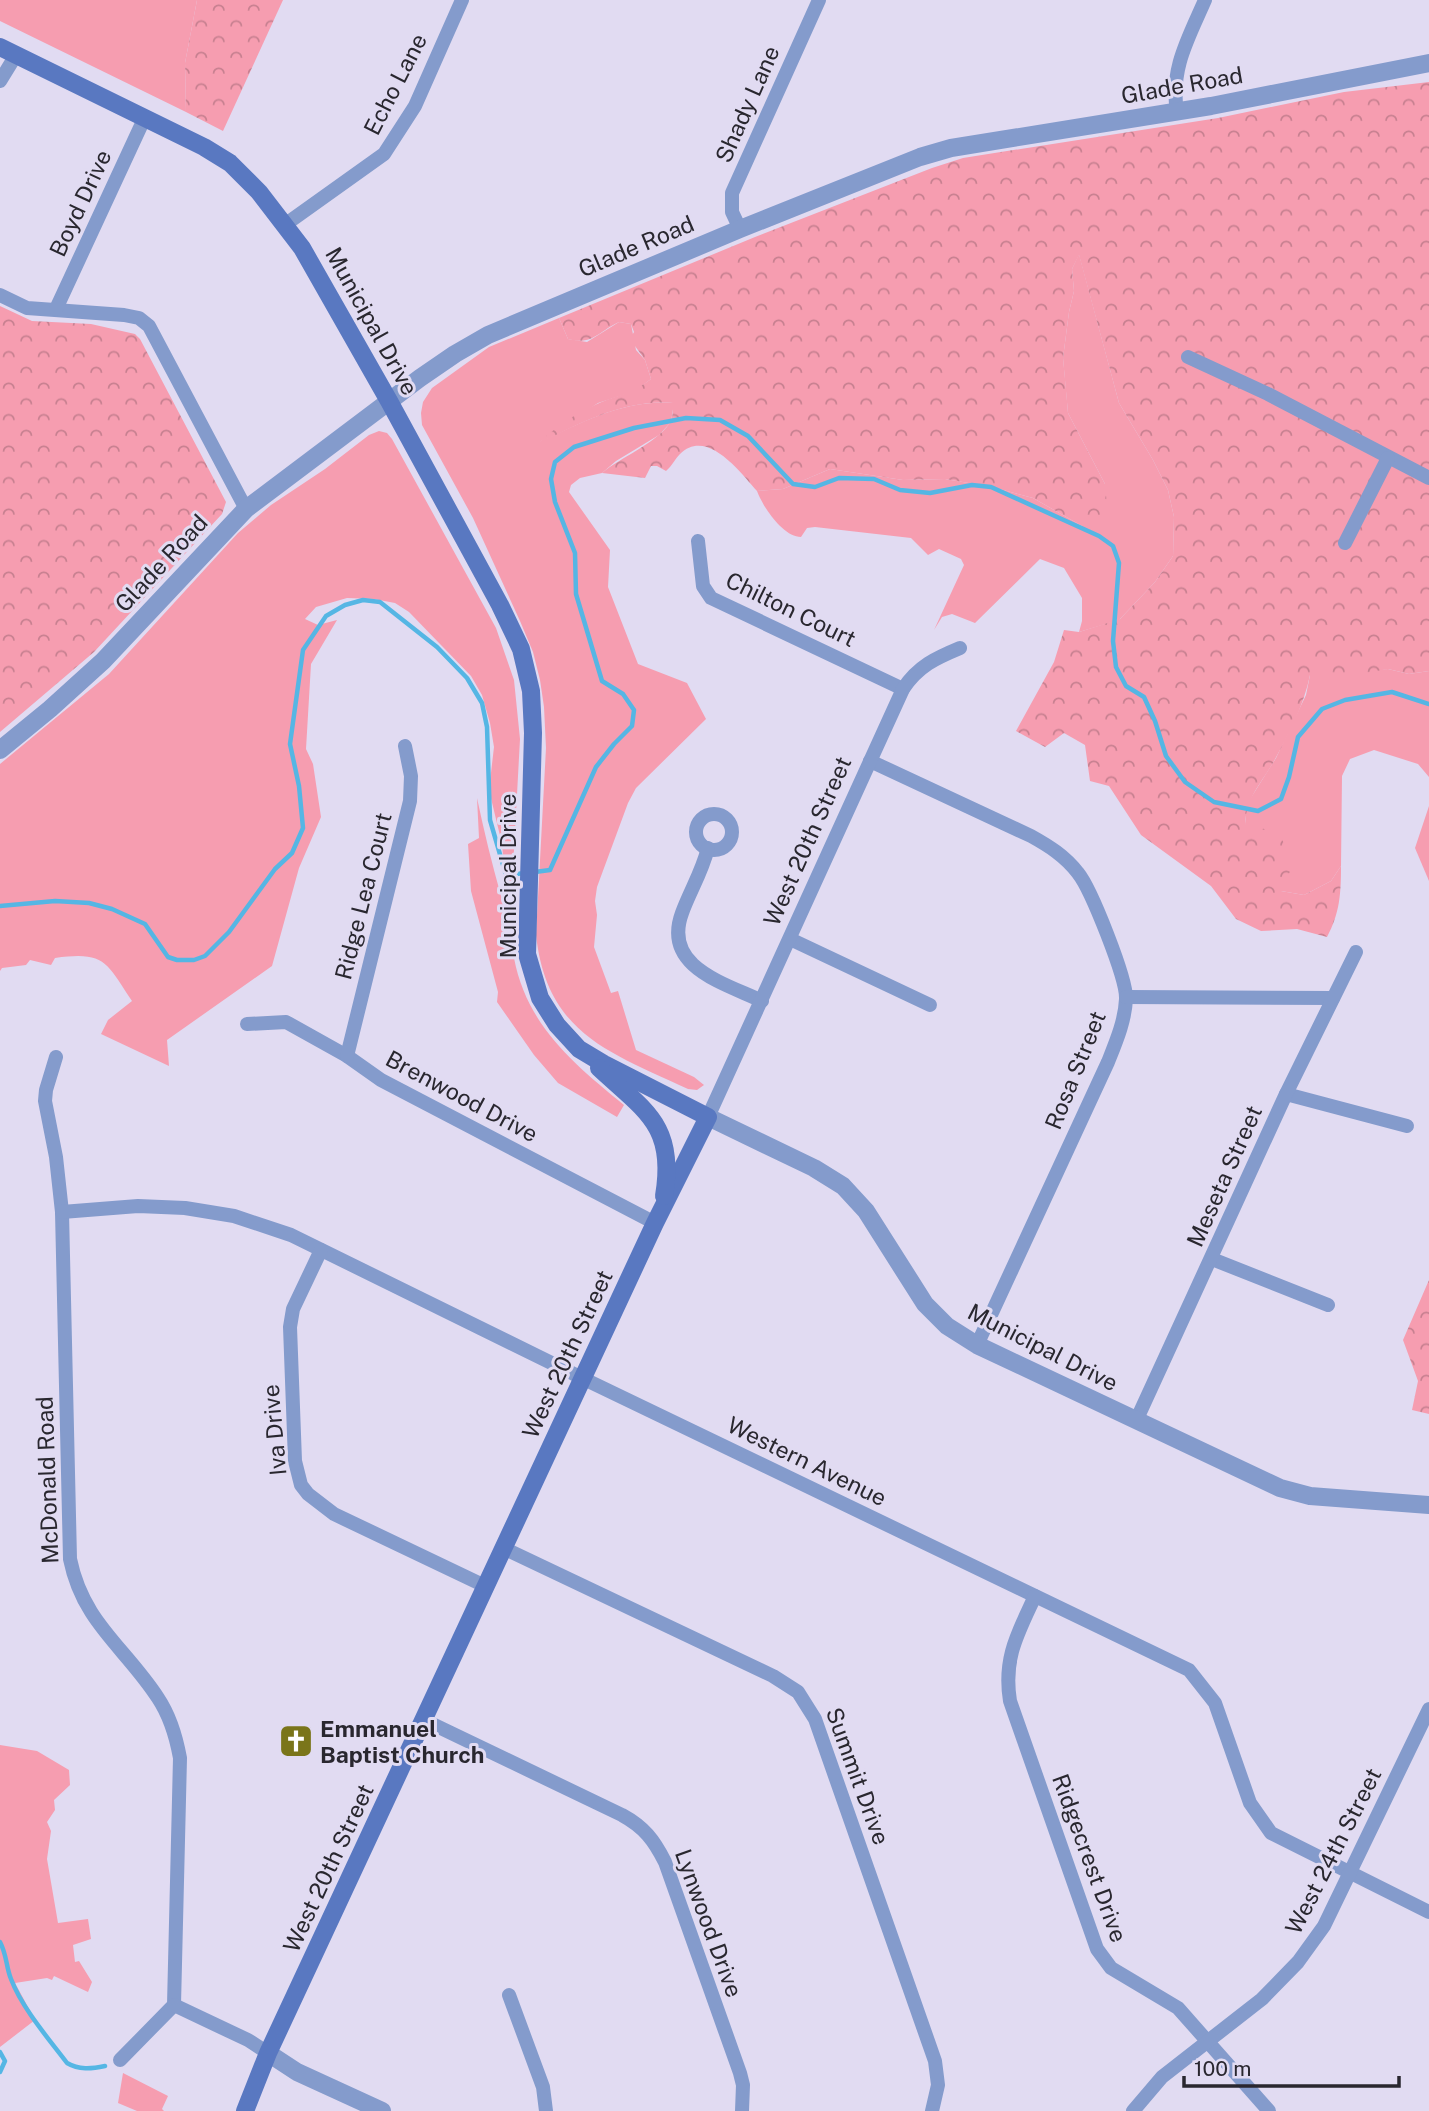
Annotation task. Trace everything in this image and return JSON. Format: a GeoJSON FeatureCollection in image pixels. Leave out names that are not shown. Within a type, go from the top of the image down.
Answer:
{"type":"FeatureCollection","features":[{"type":"Feature","properties":{"kind":"main road","name":"Municipal Drive"},"geometry":{"type":"LineString","coordinates":[[8,51],[204,146],[230,163],[259,192],[302,248],[389,401],[500,605],[521,649],[531,691],[533,733],[527,954],[540,998],[556,1025],[579,1049],[604,1065],[708,1116]]}},
{"type":"Feature","properties":{"kind":"main road"},"geometry":{"type":"LineString","coordinates":[[579,1049],[652,1117],[659,1128],[665,1154],[666,1183],[658,1216]]}},
{"type":"Feature","properties":{"kind":"main road","name":"West 20th Street"},"geometry":{"type":"LineString","coordinates":[[244,2111],[268,2053],[485,1586],[658,1216],[708,1116]]}},
{"type":"Feature","properties":{"kind":"street","name":"Echo Lane"},"geometry":{"type":"LineString","coordinates":[[286,224],[384,154],[415,106],[462,0]]}},
{"type":"Feature","properties":{"kind":"street","name":"Shady Lane"},"geometry":{"type":"LineString","coordinates":[[740,229],[732,212],[732,192],[819,0]]}},
{"type":"Feature","properties":{"kind":"street"},"geometry":{"type":"LineString","coordinates":[[1177,112],[1174,94],[1178,63],[1205,0]]}},
{"type":"Feature","properties":{"kind":"street"},"geometry":{"type":"LineString","coordinates":[[0,81],[8,51]]}},
{"type":"Feature","properties":{"kind":"street","name":"Glade Road"},"geometry":{"type":"LineString","coordinates":[[0,750],[103,661],[246,509],[420,378],[488,335],[740,229],[920,157],[951,148],[1177,112],[1429,63]]}},
{"type":"Feature","properties":{"kind":"street","name":"Boyd Drive"},"geometry":{"type":"LineString","coordinates":[[56,309],[145,117]]}},
{"type":"Feature","properties":{"kind":"street"},"geometry":{"type":"LineString","coordinates":[[0,295],[27,309],[56,309],[132,317],[139,318],[149,326],[246,509]]}},
{"type":"Feature","properties":{"kind":"street"},"geometry":{"type":"LineString","coordinates":[[1188,357],[1268,394],[1429,478]]}},
{"type":"Feature","properties":{"kind":"street"},"geometry":{"type":"LineString","coordinates":[[1345,543],[1388,458]]}},
{"type":"Feature","properties":{"kind":"street","name":"Chilton Court"},"geometry":{"type":"LineString","coordinates":[[698,541],[702,586],[711,598],[907,682]]}},
{"type":"Feature","properties":{"kind":"street"},"geometry":{"type":"LineString","coordinates":[[907,682],[934,659],[960,648]]}},
{"type":"Feature","properties":{"kind":"street","name":"West 20th Street"},"geometry":{"type":"LineString","coordinates":[[708,1116],[907,682]]}},
{"type":"Feature","properties":{"kind":"street","name":"Ridge Lea Court"},"geometry":{"type":"LineString","coordinates":[[346,1056],[410,801],[411,776],[405,746]]}},
{"type":"Feature","properties":{"kind":"street","name":"Rosa Street"},"geometry":{"type":"LineString","coordinates":[[870,761],[1031,836],[1066,859],[1080,874],[1088,891],[1114,953],[1126,997],[1121,1026],[1108,1062],[977,1345]]}},
{"type":"Feature","properties":{"kind":"street"},"geometry":{"type":"LineString","coordinates":[[708,848],[704,866],[677,930],[681,949],[685,957],[702,972],[762,1001]]}},
{"type":"Feature","properties":{"kind":"street"},"geometry":{"type":"LineString","coordinates":[[790,939],[930,1005]]}},
{"type":"Feature","properties":{"kind":"street","name":"Meseta Street"},"geometry":{"type":"LineString","coordinates":[[1136,1421],[1286,1094],[1356,952]]}},
{"type":"Feature","properties":{"kind":"street"},"geometry":{"type":"LineString","coordinates":[[1126,997],[1333,998]]}},
{"type":"Feature","properties":{"kind":"street","name":"Brenwood Drive"},"geometry":{"type":"LineString","coordinates":[[247,1024],[286,1022],[346,1056],[381,1080],[658,1216]]}},
{"type":"Feature","properties":{"kind":"street","name":"McDonald Road"},"geometry":{"type":"LineString","coordinates":[[56,1057],[45,1101],[62,1213],[70,1559],[82,1598],[94,1619],[158,1698],[172,1725],[180,1758],[174,2005]]}},
{"type":"Feature","properties":{"kind":"street"},"geometry":{"type":"LineString","coordinates":[[1286,1094],[1407,1126]]}},
{"type":"Feature","properties":{"kind":"street","name":"Municipal Drive"},"geometry":{"type":"LineString","coordinates":[[708,1116],[814,1168],[843,1186],[866,1211],[925,1304],[947,1326],[977,1345],[1280,1488],[1310,1496],[1429,1504]]}},
{"type":"Feature","properties":{"kind":"street","name":"Western Avenue"},"geometry":{"type":"LineString","coordinates":[[62,1213],[138,1206],[185,1208],[253,1221],[290,1235],[1189,1670],[1215,1703],[1250,1803],[1271,1833],[1429,1912]]}},
{"type":"Feature","properties":{"kind":"street","name":"Iva Drive"},"geometry":{"type":"LineString","coordinates":[[321,1250],[293,1309],[290,1327],[295,1461],[301,1485],[326,1510],[485,1586]]}},
{"type":"Feature","properties":{"kind":"street"},"geometry":{"type":"LineString","coordinates":[[1212,1259],[1328,1305]]}},
{"type":"Feature","properties":{"kind":"street","name":"Summit Drive"},"geometry":{"type":"LineString","coordinates":[[503,1548],[773,1676],[788,1684],[803,1699],[815,1719],[935,2061],[938,2085],[932,2111]]}},
{"type":"Feature","properties":{"kind":"street","name":"Ridgecrest Drive"},"geometry":{"type":"LineString","coordinates":[[1035,1596],[1010,1654],[1007,1669],[1009,1693],[1093,1940],[1111,1968],[1178,2008],[1269,2111]]}},
{"type":"Feature","properties":{"kind":"street","name":"West 24th Street"},"geometry":{"type":"LineString","coordinates":[[1133,2111],[1162,2077],[1262,1999],[1298,1962],[1324,1926],[1351,1874],[1429,1709]]}},
{"type":"Feature","properties":{"kind":"street","name":"Lynwood Drive"},"geometry":{"type":"LineString","coordinates":[[424,1720],[638,1823],[648,1833],[665,1862],[740,2073],[742,2111]]}},
{"type":"Feature","properties":{"kind":"street"},"geometry":{"type":"LineString","coordinates":[[509,1995],[542,2087],[546,2111]]}},
{"type":"Feature","properties":{"kind":"street"},"geometry":{"type":"LineString","coordinates":[[120,2060],[174,2005],[248,2040],[297,2072],[382,2111]]}},
{"type":"Feature","properties":{"kind":"green space"},"geometry":{"type":"Polygon","coordinates":[[[0,0],[197,0],[185,63],[186,112],[0,21],[0,0]]]}},
{"type":"Feature","properties":{"kind":"green space"},"geometry":{"type":"Polygon","coordinates":[[[197,0],[283,0],[223,131],[186,112],[185,63],[197,0]]]}},
{"type":"Feature","properties":{"kind":"green space"},"geometry":{"type":"Polygon","coordinates":[[[1429,82],[1429,671],[1409,674],[1388,669],[1325,680],[1310,675],[1290,730],[1255,791],[1246,814],[1245,824],[1280,833],[1292,867],[1281,891],[1304,895],[1331,881],[1341,866],[1339,903],[1327,937],[1297,929],[1261,931],[1236,919],[1211,886],[1141,835],[1109,786],[1090,781],[1085,745],[1064,733],[1045,747],[1016,731],[1054,662],[1064,630],[1079,632],[1120,619],[1155,582],[1173,556],[1174,517],[1168,490],[1119,403],[1079,255],[1072,269],[1074,291],[1063,358],[1068,413],[1105,484],[1107,506],[1104,522],[1082,526],[1033,498],[945,479],[903,480],[830,469],[783,489],[757,491],[733,464],[712,449],[701,446],[690,447],[680,454],[666,471],[651,466],[645,478],[602,473],[663,431],[671,420],[673,403],[638,405],[603,414],[538,444],[581,412],[651,379],[645,360],[630,339],[634,332],[631,324],[619,322],[589,339],[576,341],[568,339],[559,318],[755,237],[963,158],[1218,118],[1344,92],[1429,82]]]}},
{"type":"Feature","properties":{"kind":"green space"},"geometry":{"type":"Polygon","coordinates":[[[1079,254],[1119,403],[1168,490],[1174,517],[1173,556],[1155,582],[1119,620],[1079,632],[1082,598],[1064,568],[1040,559],[975,623],[952,614],[942,617],[934,630],[964,565],[961,559],[939,549],[928,555],[911,538],[815,527],[807,528],[801,537],[794,536],[774,520],[757,491],[783,489],[830,469],[903,480],[945,479],[992,487],[1033,498],[1082,526],[1105,484],[1068,413],[1063,358],[1074,291],[1072,269],[1079,254]]]}},
{"type":"Feature","properties":{"kind":"green space"},"geometry":{"type":"Polygon","coordinates":[[[0,306],[32,321],[91,324],[135,334],[226,502],[222,514],[94,652],[0,732],[0,306]]]}},
{"type":"Feature","properties":{"kind":"green space"},"geometry":{"type":"Polygon","coordinates":[[[559,318],[568,339],[587,342],[619,322],[631,324],[636,350],[645,360],[651,379],[635,391],[598,403],[540,442],[622,408],[674,403],[671,422],[659,435],[616,461],[602,473],[580,478],[571,485],[569,492],[610,550],[608,587],[638,664],[687,683],[706,719],[636,788],[597,887],[595,901],[597,915],[594,947],[611,993],[618,991],[636,1050],[694,1077],[704,1085],[697,1090],[688,1089],[608,1050],[586,1035],[568,1017],[553,996],[542,969],[536,935],[546,748],[540,680],[533,652],[473,518],[422,425],[423,402],[432,388],[489,347],[559,318]]]}},
{"type":"Feature","properties":{"kind":"green space"},"geometry":{"type":"Polygon","coordinates":[[[379,431],[387,433],[392,439],[496,628],[514,680],[520,739],[512,887],[504,867],[502,844],[489,790],[494,747],[490,723],[482,695],[471,676],[409,612],[395,603],[347,598],[316,607],[305,619],[318,625],[337,620],[311,664],[306,749],[313,764],[321,817],[299,868],[272,966],[167,1040],[169,1066],[101,1034],[108,1020],[132,1001],[103,962],[84,956],[72,956],[55,958],[51,965],[30,960],[26,965],[2,968],[0,971],[0,764],[109,674],[238,533],[271,505],[369,435],[379,431]]]}},
{"type":"Feature","properties":{"kind":"green space"},"geometry":{"type":"Polygon","coordinates":[[[1388,669],[1409,674],[1429,671],[1429,777],[1418,764],[1374,750],[1350,759],[1342,776],[1341,866],[1331,881],[1304,895],[1281,891],[1245,824],[1247,804],[1276,758],[1306,695],[1310,675],[1388,669]]]}},
{"type":"Feature","properties":{"kind":"green space"},"geometry":{"type":"Polygon","coordinates":[[[477,798],[501,896],[510,918],[514,958],[520,982],[541,1024],[555,1042],[624,1105],[617,1117],[558,1083],[534,1055],[497,1002],[498,992],[471,891],[468,844],[479,838],[477,798]]]}},
{"type":"Feature","properties":{"kind":"green space"},"geometry":{"type":"Polygon","coordinates":[[[1429,806],[1429,881],[1415,848],[1429,806]]]}},
{"type":"Feature","properties":{"kind":"green space"},"geometry":{"type":"Polygon","coordinates":[[[1429,1280],[1429,1414],[1412,1410],[1418,1381],[1403,1340],[1429,1280]]]}},
{"type":"Feature","properties":{"kind":"green space"},"geometry":{"type":"Polygon","coordinates":[[[0,1745],[37,1751],[69,1770],[70,1785],[54,1800],[55,1810],[47,1822],[51,1831],[47,1859],[58,1923],[88,1919],[91,1939],[73,1945],[75,1962],[79,1961],[92,1982],[88,1992],[54,1976],[52,1980],[47,1978],[15,1983],[35,2020],[0,2047],[0,1745]]]}},
{"type":"Feature","properties":{"kind":"green space"},"geometry":{"type":"Polygon","coordinates":[[[123,2073],[168,2096],[162,2109],[164,2111],[137,2111],[118,2103],[123,2073]]]}},
{"type":"Feature","properties":{"kind":"waterway"},"geometry":{"type":"LineString","coordinates":[[535,872],[550,870],[596,767],[632,726],[634,710],[623,694],[602,681],[576,594],[575,553],[555,502],[551,479],[555,462],[574,447],[634,428],[686,418],[720,420],[748,436],[793,484],[815,487],[839,478],[874,479],[900,490],[930,493],[972,485],[991,487],[1099,536],[1113,546],[1119,563],[1113,641],[1116,667],[1126,686],[1144,697],[1166,756],[1185,782],[1214,802],[1258,811],[1281,799],[1298,737],[1322,709],[1345,700],[1392,692],[1429,704]]}},
{"type":"Feature","properties":{"kind":"waterway"},"geometry":{"type":"LineString","coordinates":[[0,906],[55,901],[89,903],[112,909],[145,924],[168,957],[194,960],[205,956],[229,932],[275,869],[292,853],[303,828],[299,786],[290,744],[303,650],[326,616],[345,605],[363,600],[380,602],[437,647],[467,678],[482,703],[487,727],[490,820],[506,875],[526,873]]}},
{"type":"Feature","properties":{"kind":"waterway"},"geometry":{"type":"LineString","coordinates":[[0,1942],[11,1979],[22,2001],[67,2063],[85,2068],[105,2066]]}},
{"type":"Feature","properties":{"kind":"waterway"},"geometry":{"type":"LineString","coordinates":[[0,2052],[5,2061],[0,2072]]}},
{"type":"Feature","properties":{"kind":"place","name":"Emmanuel Baptist Church"},"geometry":{"type":"Point","coordinates":[296,1741]}}]}
